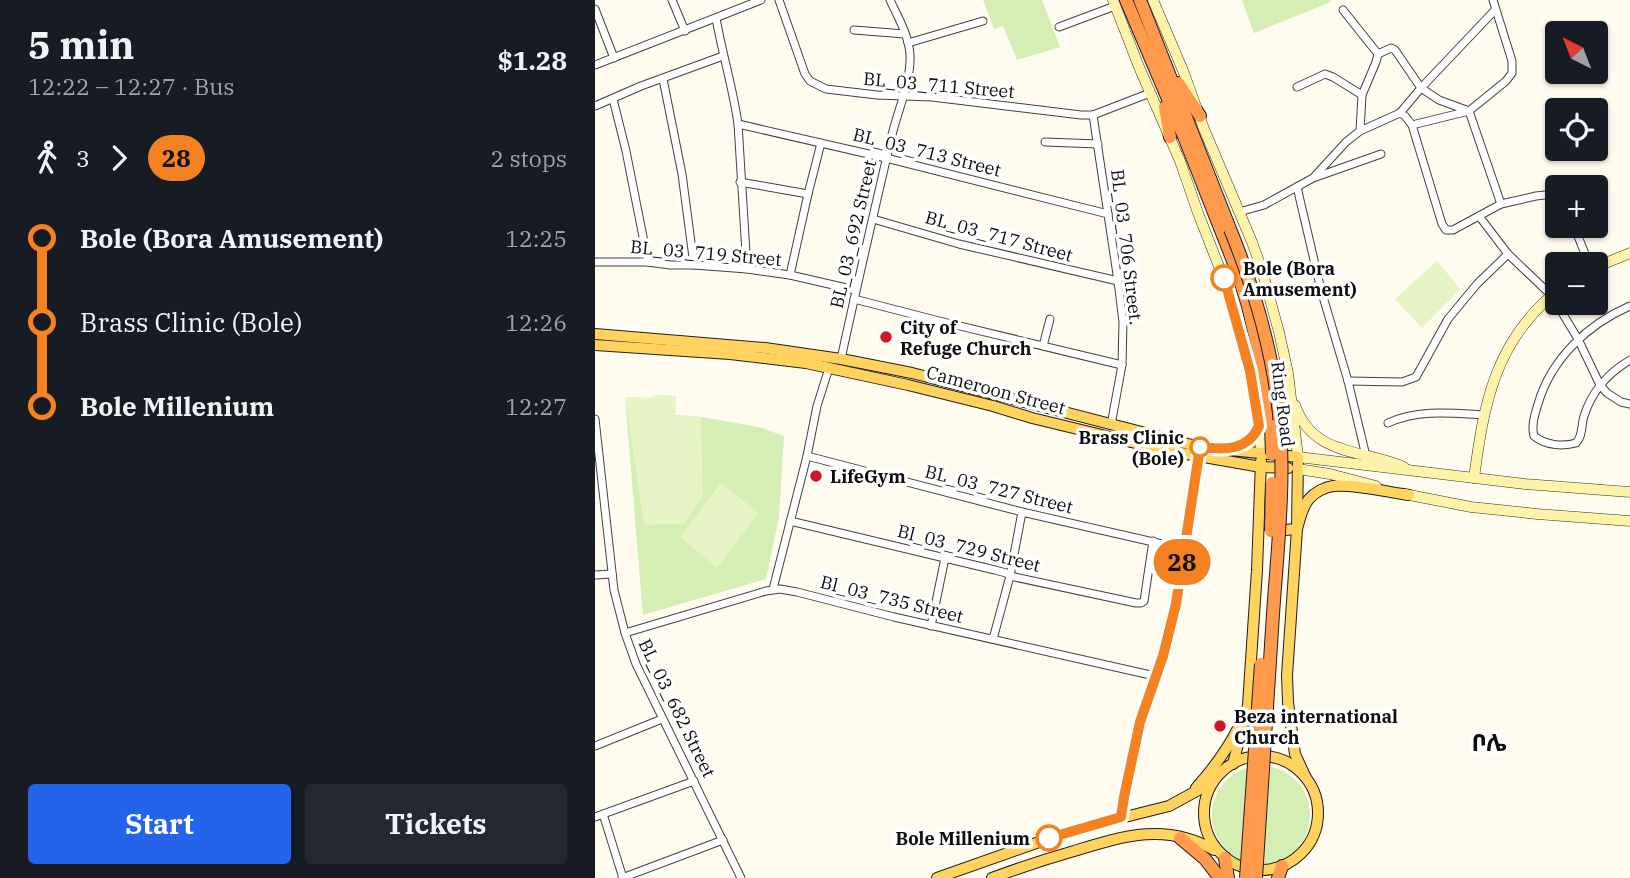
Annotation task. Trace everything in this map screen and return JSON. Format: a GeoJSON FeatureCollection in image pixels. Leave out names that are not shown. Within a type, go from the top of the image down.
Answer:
{"type":"FeatureCollection","features":[{"type":"Feature","properties":{"kind":"highway","name":"Ring Road"},"geometry":{"type":"LineString","coordinates":[[1140,0],[1165,62],[1248,306],[1271,426],[1272,499],[1268,578],[1246,878]]}},
{"type":"Feature","properties":{"kind":"highway","name":"Ring Road"},"geometry":{"type":"LineString","coordinates":[[1118,2],[1189,137],[1250,279],[1269,350],[1277,399],[1281,504],[1256,878]]}},
{"type":"Feature","properties":{"kind":"highway"},"geometry":{"type":"LineString","coordinates":[[1165,62],[1200,116]]}},
{"type":"Feature","properties":{"kind":"highway"},"geometry":{"type":"LineString","coordinates":[[1159,79],[1170,137]]}},
{"type":"Feature","properties":{"kind":"highway"},"geometry":{"type":"LineString","coordinates":[[1180,838],[1205,859],[1220,878]]}},
{"type":"Feature","properties":{"kind":"highway"},"geometry":{"type":"LineString","coordinates":[[1222,856],[1228,878]]}},
{"type":"Feature","properties":{"kind":"main road","name":"Cameroon Street"},"geometry":{"type":"LineString","coordinates":[[595,334],[765,348],[841,359],[912,373],[1111,425],[1165,444]]}},
{"type":"Feature","properties":{"kind":"main road","name":"Cameroon Street"},"geometry":{"type":"LineString","coordinates":[[595,345],[730,354],[806,363],[908,385],[1032,418],[1165,444],[1262,467],[1298,463]]}},
{"type":"Feature","properties":{"kind":"main road"},"geometry":{"type":"LineString","coordinates":[[908,385],[912,373]]}},
{"type":"Feature","properties":{"kind":"main road"},"geometry":{"type":"LineString","coordinates":[[1217,449],[1243,444],[1253,436],[1259,426]]}},
{"type":"Feature","properties":{"kind":"main road","name":"Cameroon Street"},"geometry":{"type":"LineString","coordinates":[[1199,452],[1217,449],[1261,454],[1298,463]]}},
{"type":"Feature","properties":{"kind":"main road","name":"Ring Road"},"geometry":{"type":"LineString","coordinates":[[1233,764],[1248,705],[1261,454]]}},
{"type":"Feature","properties":{"kind":"main road","name":"Ring Road"},"geometry":{"type":"LineString","coordinates":[[1298,463],[1297,529],[1287,675],[1295,754],[1306,778]]}},
{"type":"Feature","properties":{"kind":"main road"},"geometry":{"type":"LineString","coordinates":[[1259,532],[1297,529],[1309,499],[1332,486],[1409,495]]}},
{"type":"Feature","properties":{"kind":"main road"},"geometry":{"type":"LineString","coordinates":[[1193,792],[1211,772],[1229,745],[1248,705]]}},
{"type":"Feature","properties":{"kind":"main road"},"geometry":{"type":"LineString","coordinates":[[992,878],[1130,835],[1158,833],[1203,844],[1222,856],[1238,866],[1280,872],[1309,844],[1316,827],[1318,809],[1313,791],[1297,768],[1272,757],[1245,758],[1222,772],[1213,782],[1203,811],[1210,841],[1222,856]]}},
{"type":"Feature","properties":{"kind":"main road"},"geometry":{"type":"LineString","coordinates":[[937,878],[1073,831],[1168,806],[1213,782]]}},
{"type":"Feature","properties":{"kind":"street"},"geometry":{"type":"LineString","coordinates":[[672,0],[685,30]]}},
{"type":"Feature","properties":{"kind":"street","name":"BL_03_711 Street"},"geometry":{"type":"LineString","coordinates":[[779,0],[801,66],[810,81],[827,89],[1093,115],[1150,93]]}},
{"type":"Feature","properties":{"kind":"street","name":"BL_03_692 Street"},"geometry":{"type":"LineString","coordinates":[[841,359],[886,158],[909,70],[908,43],[890,0]]}},
{"type":"Feature","properties":{"kind":"street","name":"Ring Road"},"geometry":{"type":"LineString","coordinates":[[1153,0],[1258,259],[1284,354],[1298,463]]}},
{"type":"Feature","properties":{"kind":"street"},"geometry":{"type":"LineString","coordinates":[[1412,125],[1469,111],[1512,73],[1512,61],[1493,0]]}},
{"type":"Feature","properties":{"kind":"street"},"geometry":{"type":"LineString","coordinates":[[595,65],[755,1]]}},
{"type":"Feature","properties":{"kind":"street"},"geometry":{"type":"LineString","coordinates":[[1059,27],[1118,2]]}},
{"type":"Feature","properties":{"kind":"street","name":"Ring Road"},"geometry":{"type":"LineString","coordinates":[[1118,2],[1150,93],[1170,137],[1227,287],[1250,371],[1261,454]]}},
{"type":"Feature","properties":{"kind":"street"},"geometry":{"type":"LineString","coordinates":[[595,9],[614,58]]}},
{"type":"Feature","properties":{"kind":"street"},"geometry":{"type":"LineString","coordinates":[[1313,178],[1346,142],[1360,131],[1400,113],[1495,9]]}},
{"type":"Feature","properties":{"kind":"street"},"geometry":{"type":"LineString","coordinates":[[1343,10],[1378,54]]}},
{"type":"Feature","properties":{"kind":"street"},"geometry":{"type":"LineString","coordinates":[[716,18],[738,124],[747,269]]}},
{"type":"Feature","properties":{"kind":"street"},"geometry":{"type":"LineString","coordinates":[[908,43],[983,21]]}},
{"type":"Feature","properties":{"kind":"street"},"geometry":{"type":"LineString","coordinates":[[854,30],[905,34]]}},
{"type":"Feature","properties":{"kind":"street"},"geometry":{"type":"LineString","coordinates":[[1378,54],[1391,48],[1395,50],[1420,88],[1439,100],[1469,111]]}},
{"type":"Feature","properties":{"kind":"street"},"geometry":{"type":"LineString","coordinates":[[1360,131],[1362,95],[1378,54]]}},
{"type":"Feature","properties":{"kind":"street"},"geometry":{"type":"LineString","coordinates":[[595,106],[723,56]]}},
{"type":"Feature","properties":{"kind":"street"},"geometry":{"type":"LineString","coordinates":[[1297,87],[1325,74],[1362,95]]}},
{"type":"Feature","properties":{"kind":"street"},"geometry":{"type":"LineString","coordinates":[[663,79],[682,174],[694,265]]}},
{"type":"Feature","properties":{"kind":"street"},"geometry":{"type":"LineString","coordinates":[[613,99],[626,151],[647,262]]}},
{"type":"Feature","properties":{"kind":"street"},"geometry":{"type":"LineString","coordinates":[[1469,111],[1501,204]]}},
{"type":"Feature","properties":{"kind":"street"},"geometry":{"type":"LineString","coordinates":[[1400,113],[1412,125],[1446,230],[1453,230],[1501,204],[1545,195]]}},
{"type":"Feature","properties":{"kind":"street","name":"BL_03_706 Street."},"geometry":{"type":"LineString","coordinates":[[1093,115],[1123,322],[1122,365],[1111,425]]}},
{"type":"Feature","properties":{"kind":"street","name":"BL_03_713 Street"},"geometry":{"type":"LineString","coordinates":[[738,124],[1108,214]]}},
{"type":"Feature","properties":{"kind":"street"},"geometry":{"type":"LineString","coordinates":[[1045,142],[1098,144]]}},
{"type":"Feature","properties":{"kind":"street"},"geometry":{"type":"LineString","coordinates":[[790,275],[821,143]]}},
{"type":"Feature","properties":{"kind":"street"},"geometry":{"type":"LineString","coordinates":[[1239,212],[1264,205],[1313,178],[1381,154]]}},
{"type":"Feature","properties":{"kind":"street"},"geometry":{"type":"LineString","coordinates":[[740,182],[808,194]]}},
{"type":"Feature","properties":{"kind":"street"},"geometry":{"type":"LineString","coordinates":[[1297,187],[1321,290],[1366,456]]}},
{"type":"Feature","properties":{"kind":"street"},"geometry":{"type":"LineString","coordinates":[[1479,216],[1508,254],[1545,285]]}},
{"type":"Feature","properties":{"kind":"street","name":"BL_03_717 Street"},"geometry":{"type":"LineString","coordinates":[[873,219],[959,244],[1118,281]]}},
{"type":"Feature","properties":{"kind":"street"},"geometry":{"type":"LineString","coordinates":[[1608,262],[1630,253]]}},
{"type":"Feature","properties":{"kind":"street"},"geometry":{"type":"LineString","coordinates":[[1347,381],[1402,382],[1416,377],[1454,311],[1508,254]]}},
{"type":"Feature","properties":{"kind":"street","name":"BL_03_719 Street"},"geometry":{"type":"LineString","coordinates":[[595,262],[694,265],[790,275],[939,321],[1122,365]]}},
{"type":"Feature","properties":{"kind":"street"},"geometry":{"type":"LineString","coordinates":[[1475,478],[1484,415],[1493,380],[1511,343],[1545,303]]}},
{"type":"Feature","properties":{"kind":"street"},"geometry":{"type":"LineString","coordinates":[[1630,306],[1615,312],[1578,339],[1557,363],[1542,388],[1533,421],[1534,436],[1545,443],[1576,443],[1580,439],[1587,407],[1600,385],[1630,360]]}},
{"type":"Feature","properties":{"kind":"street"},"geometry":{"type":"LineString","coordinates":[[1566,315],[1600,385],[1621,402],[1630,404]]}},
{"type":"Feature","properties":{"kind":"street"},"geometry":{"type":"LineString","coordinates":[[1043,346],[1050,319]]}},
{"type":"Feature","properties":{"kind":"street"},"geometry":{"type":"LineString","coordinates":[[773,589],[828,368]]}},
{"type":"Feature","properties":{"kind":"street"},"geometry":{"type":"LineString","coordinates":[[1291,393],[1304,424],[1329,445],[1394,463],[1414,472]]}},
{"type":"Feature","properties":{"kind":"street"},"geometry":{"type":"LineString","coordinates":[[1388,423],[1416,414],[1484,415]]}},
{"type":"Feature","properties":{"kind":"street","name":"BL_03_682 Street"},"geometry":{"type":"LineString","coordinates":[[595,419],[614,590],[625,633],[636,664],[662,719],[741,878]]}},
{"type":"Feature","properties":{"kind":"street"},"geometry":{"type":"LineString","coordinates":[[1121,817],[1140,722],[1163,656],[1176,604],[1199,452]]}},
{"type":"Feature","properties":{"kind":"street","name":"BL_03_727 Street"},"geometry":{"type":"LineString","coordinates":[[807,456],[1022,512],[1184,549]]}},
{"type":"Feature","properties":{"kind":"street"},"geometry":{"type":"LineString","coordinates":[[1298,463],[1630,492]]}},
{"type":"Feature","properties":{"kind":"street"},"geometry":{"type":"LineString","coordinates":[[1298,463],[1409,495],[1471,507],[1630,521]]}},
{"type":"Feature","properties":{"kind":"street"},"geometry":{"type":"LineString","coordinates":[[993,639],[1010,576],[1022,512]]}},
{"type":"Feature","properties":{"kind":"street","name":"Bl_03_729 Street"},"geometry":{"type":"LineString","coordinates":[[790,521],[999,571],[1010,576],[1141,603],[1144,601],[1153,541]]}},
{"type":"Feature","properties":{"kind":"street"},"geometry":{"type":"LineString","coordinates":[[931,626],[945,558]]}},
{"type":"Feature","properties":{"kind":"street"},"geometry":{"type":"LineString","coordinates":[[595,575],[612,574]]}},
{"type":"Feature","properties":{"kind":"street","name":"Bl_03_735 Street"},"geometry":{"type":"LineString","coordinates":[[625,633],[780,589],[1155,676]]}},
{"type":"Feature","properties":{"kind":"street"},"geometry":{"type":"LineString","coordinates":[[595,746],[662,719]]}},
{"type":"Feature","properties":{"kind":"street"},"geometry":{"type":"LineString","coordinates":[[694,780],[599,815],[622,878],[723,840]]}},
{"type":"Feature","properties":{"kind":"green space"},"geometry":{"type":"Polygon","coordinates":[[[983,0],[1042,0],[1060,47],[1017,60],[1003,26],[994,29],[983,0]]]}},
{"type":"Feature","properties":{"kind":"green space"},"geometry":{"type":"Polygon","coordinates":[[[1242,0],[1330,0],[1331,2],[1254,33],[1242,0]]]}},
{"type":"Feature","properties":{"kind":"green space"},"geometry":{"type":"Polygon","coordinates":[[[1437,261],[1460,289],[1422,328],[1395,299],[1437,261]]]}},
{"type":"Feature","properties":{"kind":"green space"},"geometry":{"type":"Polygon","coordinates":[[[655,395],[676,396],[675,415],[759,427],[784,436],[779,517],[766,579],[643,615],[625,397],[651,398],[655,395]]]}},
{"type":"Feature","properties":{"kind":"green space"},"geometry":{"type":"Polygon","coordinates":[[[655,395],[676,396],[675,415],[701,417],[703,496],[684,524],[644,525],[625,397],[651,398],[655,395]]]}},
{"type":"Feature","properties":{"kind":"green space"},"geometry":{"type":"Polygon","coordinates":[[[721,483],[759,513],[717,568],[680,537],[721,483]]]}},
{"type":"Feature","properties":{"kind":"green space"},"geometry":{"type":"Polygon","coordinates":[[[1261,766],[1280,770],[1296,780],[1306,796],[1310,815],[1306,834],[1296,850],[1280,860],[1261,864],[1242,860],[1226,850],[1216,834],[1212,815],[1216,796],[1226,780],[1242,770],[1261,766]]]}},
{"type":"Feature","properties":{"kind":"bus line","name":"28"},"geometry":{"type":"LineString","coordinates":[[1049,838],[1121,817],[1140,722],[1163,656],[1176,604],[1200,447],[1236,447],[1249,440],[1259,426],[1244,345],[1224,278]]}},
{"type":"Feature","properties":{"kind":"place","name":"Bole (Bora Amusement)"},"geometry":{"type":"Point","coordinates":[1224,278]}},
{"type":"Feature","properties":{"kind":"place","name":"City of Refuge Church"},"geometry":{"type":"Point","coordinates":[886,337]}},
{"type":"Feature","properties":{"kind":"place","name":"Brass Clinic (Bole)"},"geometry":{"type":"Point","coordinates":[1200,447]}},
{"type":"Feature","properties":{"kind":"place","name":"LifeGym"},"geometry":{"type":"Point","coordinates":[816,476]}},
{"type":"Feature","properties":{"kind":"place","name":"Beza international Church"},"geometry":{"type":"Point","coordinates":[1220,726]}},
{"type":"Feature","properties":{"kind":"place","name":"Bole Millenium"},"geometry":{"type":"Point","coordinates":[1049,838]}},
{"type":"Feature","properties":{"kind":"district","name":"ቦሌ"},"geometry":{"type":"Point","coordinates":[1489,742]}}]}
